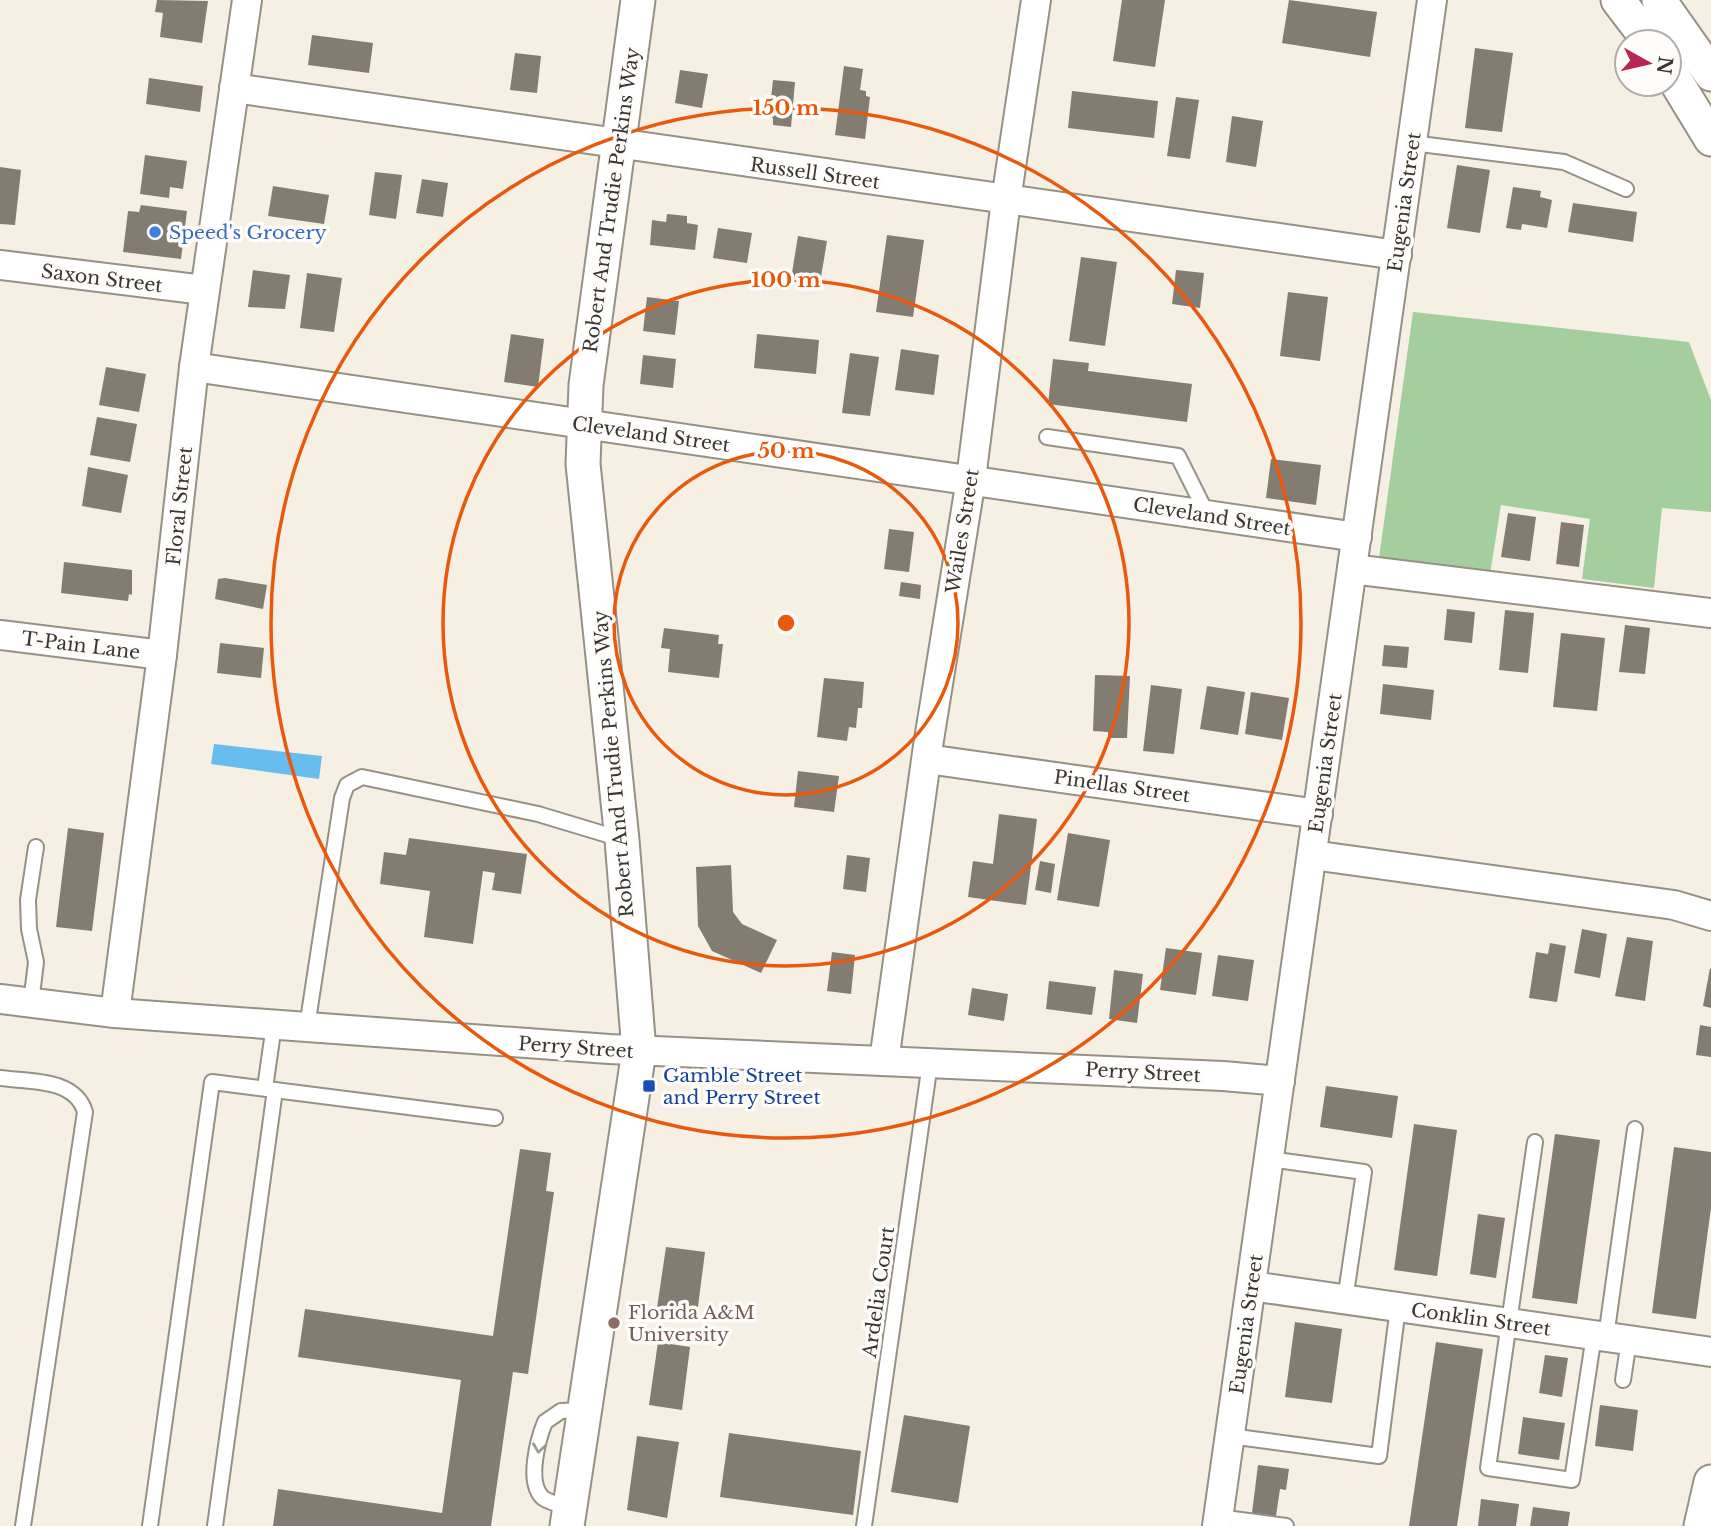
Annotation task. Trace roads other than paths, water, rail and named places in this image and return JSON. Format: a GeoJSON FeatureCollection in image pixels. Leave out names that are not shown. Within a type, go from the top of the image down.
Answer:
{"type":"FeatureCollection","features":[{"type":"Feature","properties":{"kind":"street","name":"Floral Street"},"geometry":{"type":"LineString","coordinates":[[115,1013],[162,655],[204,290],[247,0]]}},
{"type":"Feature","properties":{"kind":"street","name":"Robert And Trudie Perkins Way"},"geometry":{"type":"LineString","coordinates":[[568,1517],[639,1051],[622,840],[583,464],[586,384],[638,0]]}},
{"type":"Feature","properties":{"kind":"street","name":"Wailes Street"},"geometry":{"type":"LineString","coordinates":[[884,1061],[927,759],[971,479],[1006,200],[1036,0]]}},
{"type":"Feature","properties":{"kind":"street","name":"Eugenia Street"},"geometry":{"type":"LineString","coordinates":[[1217,1521],[1432,0]]}},
{"type":"Feature","properties":{"kind":"street"},"geometry":{"type":"LineString","coordinates":[[1618,0],[1639,28]]}},
{"type":"Feature","properties":{"kind":"street"},"geometry":{"type":"LineString","coordinates":[[1659,0],[1711,74]]}},
{"type":"Feature","properties":{"kind":"street","name":"Russell Street"},"geometry":{"type":"LineString","coordinates":[[234,88],[1396,255]]}},
{"type":"Feature","properties":{"kind":"street"},"geometry":{"type":"LineString","coordinates":[[1683,93],[1711,139]]}},
{"type":"Feature","properties":{"kind":"street","name":"Saxon Street"},"geometry":{"type":"LineString","coordinates":[[0,265],[204,290]]}},
{"type":"Feature","properties":{"kind":"street","name":"Cleveland Street"},"geometry":{"type":"LineString","coordinates":[[194,367],[1357,537]]}},
{"type":"Feature","properties":{"kind":"street"},"geometry":{"type":"LineString","coordinates":[[1352,569],[1711,613]]}},
{"type":"Feature","properties":{"kind":"street","name":"T-Pain Lane"},"geometry":{"type":"LineString","coordinates":[[0,635],[162,655]]}},
{"type":"Feature","properties":{"kind":"street","name":"Pinellas Street"},"geometry":{"type":"LineString","coordinates":[[927,759],[1318,814]]}},
{"type":"Feature","properties":{"kind":"street"},"geometry":{"type":"LineString","coordinates":[[1312,855],[1674,905],[1711,916]]}},
{"type":"Feature","properties":{"kind":"street"},"geometry":{"type":"LineString","coordinates":[[1674,905],[1711,904]]}},
{"type":"Feature","properties":{"kind":"street","name":"Perry Street"},"geometry":{"type":"LineString","coordinates":[[0,999],[115,1013],[639,1051],[1256,1077],[1280,1081]]}},
{"type":"Feature","properties":{"kind":"street","name":"Conklin Street"},"geometry":{"type":"LineString","coordinates":[[1251,1286],[1711,1352]]}},
{"type":"Feature","properties":{"kind":"street"},"geometry":{"type":"LineString","coordinates":[[1701,1526],[1711,1482]]}},
{"type":"Feature","properties":{"kind":"lane"},"geometry":{"type":"LineString","coordinates":[[1412,144],[1564,162],[1626,188]]}},
{"type":"Feature","properties":{"kind":"lane"},"geometry":{"type":"LineString","coordinates":[[1048,437],[1178,456],[1208,516]]}},
{"type":"Feature","properties":{"kind":"lane"},"geometry":{"type":"LineString","coordinates":[[306,1027],[342,798],[347,785],[362,777],[538,814],[622,840]]}},
{"type":"Feature","properties":{"kind":"lane"},"geometry":{"type":"LineString","coordinates":[[32,1003],[36,962],[29,929],[28,900],[36,846]]}},
{"type":"Feature","properties":{"kind":"lane"},"geometry":{"type":"LineString","coordinates":[[215,1526],[270,1089],[274,1025]]}},
{"type":"Feature","properties":{"kind":"lane","name":"Ardelia Court"},"geometry":{"type":"LineString","coordinates":[[863,1526],[930,1063]]}},
{"type":"Feature","properties":{"kind":"lane"},"geometry":{"type":"LineString","coordinates":[[0,1078],[64,1087],[81,1098],[85,1112],[23,1526]]}},
{"type":"Feature","properties":{"kind":"lane"},"geometry":{"type":"LineString","coordinates":[[150,1526],[212,1082],[495,1118]]}},
{"type":"Feature","properties":{"kind":"lane"},"geometry":{"type":"LineString","coordinates":[[1535,1142],[1488,1468],[1572,1480],[1609,1338],[1635,1129]]}},
{"type":"Feature","properties":{"kind":"lane"},"geometry":{"type":"LineString","coordinates":[[1269,1159],[1364,1172],[1345,1300]]}},
{"type":"Feature","properties":{"kind":"lane"},"geometry":{"type":"LineString","coordinates":[[1230,1436],[1379,1456],[1398,1307]]}},
{"type":"Feature","properties":{"kind":"lane"},"geometry":{"type":"LineString","coordinates":[[1609,1338],[1623,1380]]}},
{"type":"Feature","properties":{"kind":"lane"},"geometry":{"type":"LineString","coordinates":[[1217,1521],[1286,1526]]}},
{"type":"Feature","properties":{"kind":"water"},"geometry":{"type":"Polygon","coordinates":[[[214,744],[322,756],[319,779],[211,764],[214,744]]]}},
{"type":"Feature","properties":{"kind":"place","name":"Speed's Grocery"},"geometry":{"type":"Point","coordinates":[155,232]}},
{"type":"Feature","properties":{"kind":"place","name":"Gamble Street and Perry Street"},"geometry":{"type":"Point","coordinates":[649,1086]}},
{"type":"Feature","properties":{"kind":"place","name":"Florida A&M University"},"geometry":{"type":"Point","coordinates":[614,1323]}}]}
